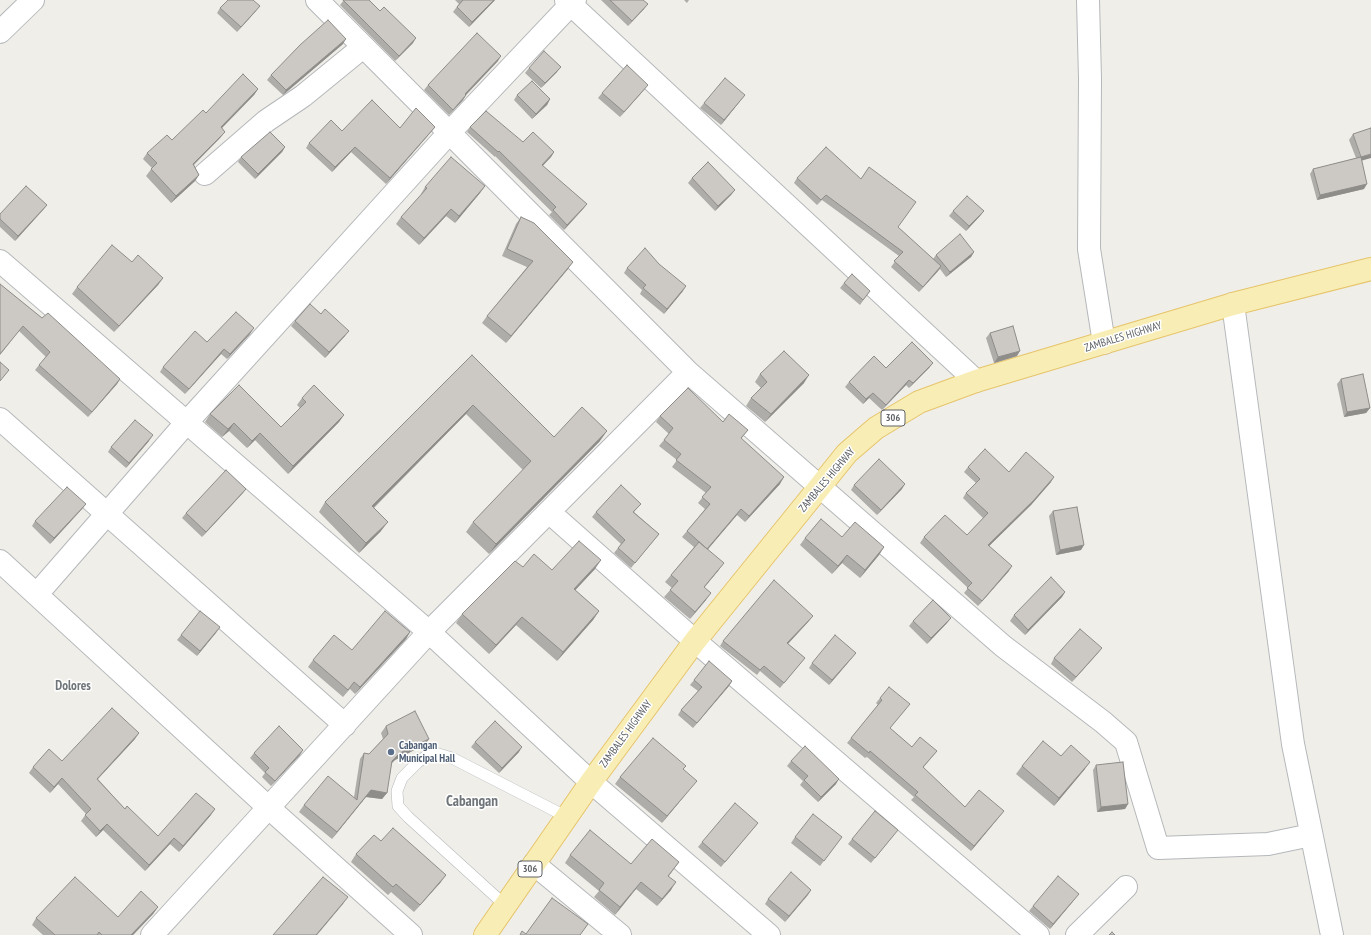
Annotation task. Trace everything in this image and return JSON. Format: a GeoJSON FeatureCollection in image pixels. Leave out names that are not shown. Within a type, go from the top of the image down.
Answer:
{"type":"FeatureCollection","features":[{"type":"Feature","properties":{"kind":"main road","name":"ZAMBALES HIGHWAY"},"geometry":{"type":"LineString","coordinates":[[485,935],[567,817],[695,640],[847,453],[876,428],[919,402],[976,381],[1233,304],[1371,269]]}},
{"type":"Feature","properties":{"kind":"street"},"geometry":{"type":"LineString","coordinates":[[0,32],[33,0]]}},
{"type":"Feature","properties":{"kind":"street"},"geometry":{"type":"LineString","coordinates":[[316,0],[688,372],[1003,646],[1103,722],[1126,742],[1158,848],[1268,844],[1312,835]]}},
{"type":"Feature","properties":{"kind":"street"},"geometry":{"type":"LineString","coordinates":[[1088,0],[1090,79],[1089,249],[1104,343]]}},
{"type":"Feature","properties":{"kind":"street"},"geometry":{"type":"LineString","coordinates":[[37,594],[187,422],[571,1],[976,381]]}},
{"type":"Feature","properties":{"kind":"street"},"geometry":{"type":"LineString","coordinates":[[205,174],[266,121],[303,96],[363,47]]}},
{"type":"Feature","properties":{"kind":"street"},"geometry":{"type":"LineString","coordinates":[[0,261],[430,632],[592,782],[769,935]]}},
{"type":"Feature","properties":{"kind":"street"},"geometry":{"type":"LineString","coordinates":[[1233,304],[1293,744],[1332,935]]}},
{"type":"Feature","properties":{"kind":"street"},"geometry":{"type":"LineString","coordinates":[[152,935],[430,632],[688,372]]}},
{"type":"Feature","properties":{"kind":"street"},"geometry":{"type":"LineString","coordinates":[[0,419],[108,513],[345,726]]}},
{"type":"Feature","properties":{"kind":"street"},"geometry":{"type":"LineString","coordinates":[[549,512],[695,640],[1038,935]]}},
{"type":"Feature","properties":{"kind":"street"},"geometry":{"type":"LineString","coordinates":[[0,561],[269,808],[411,935]]}},
{"type":"Feature","properties":{"kind":"street"},"geometry":{"type":"LineString","coordinates":[[534,864],[620,935]]}},
{"type":"Feature","properties":{"kind":"street"},"geometry":{"type":"LineString","coordinates":[[1077,935],[1126,886]]}},
{"type":"Feature","properties":{"kind":"lane"},"geometry":{"type":"LineString","coordinates":[[506,906],[398,806],[397,791],[402,778],[418,762],[432,752],[452,758],[567,817]]}},
{"type":"Feature","properties":{"kind":"building"},"geometry":{"type":"Polygon","coordinates":[[[228,0],[253,0],[260,6],[241,27],[220,8],[228,0]]]}},
{"type":"Feature","properties":{"kind":"building"},"geometry":{"type":"Polygon","coordinates":[[[343,0],[369,0],[380,11],[384,7],[416,38],[399,56],[343,0]]]}},
{"type":"Feature","properties":{"kind":"building"},"geometry":{"type":"Polygon","coordinates":[[[463,0],[494,0],[472,22],[457,7],[463,0]]]}},
{"type":"Feature","properties":{"kind":"building"},"geometry":{"type":"Polygon","coordinates":[[[610,0],[643,0],[648,4],[632,21],[610,0]]]}},
{"type":"Feature","properties":{"kind":"building"},"geometry":{"type":"Polygon","coordinates":[[[328,20],[346,39],[286,90],[271,75],[300,45],[328,20]]]}},
{"type":"Feature","properties":{"kind":"building"},"geometry":{"type":"Polygon","coordinates":[[[477,33],[501,56],[465,94],[466,95],[453,110],[428,85],[477,33]]]}},
{"type":"Feature","properties":{"kind":"building"},"geometry":{"type":"Polygon","coordinates":[[[544,51],[561,67],[545,83],[529,68],[544,51]]]}},
{"type":"Feature","properties":{"kind":"building"},"geometry":{"type":"Polygon","coordinates":[[[627,65],[648,85],[624,112],[602,93],[627,65]]]}},
{"type":"Feature","properties":{"kind":"building"},"geometry":{"type":"Polygon","coordinates":[[[243,74],[258,89],[221,127],[225,132],[193,164],[199,175],[176,196],[151,169],[157,163],[147,153],[167,135],[172,140],[203,110],[206,113],[243,74]]]}},
{"type":"Feature","properties":{"kind":"building"},"geometry":{"type":"Polygon","coordinates":[[[725,78],[745,95],[724,120],[704,103],[725,78]]]}},
{"type":"Feature","properties":{"kind":"building"},"geometry":{"type":"Polygon","coordinates":[[[532,81],[550,99],[536,114],[517,95],[532,81]]]}},
{"type":"Feature","properties":{"kind":"building"},"geometry":{"type":"Polygon","coordinates":[[[372,100],[400,128],[416,108],[435,127],[390,178],[355,147],[335,167],[309,143],[331,120],[342,131],[372,100]]]}},
{"type":"Feature","properties":{"kind":"building"},"geometry":{"type":"Polygon","coordinates":[[[486,111],[523,142],[533,132],[554,152],[542,165],[587,204],[567,225],[553,210],[556,207],[499,151],[498,152],[470,127],[486,111]]]}},
{"type":"Feature","properties":{"kind":"building"},"geometry":{"type":"Polygon","coordinates":[[[1371,128],[1371,154],[1361,157],[1353,134],[1371,128]]]}},
{"type":"Feature","properties":{"kind":"building"},"geometry":{"type":"Polygon","coordinates":[[[270,132],[285,147],[258,174],[241,157],[270,132]]]}},
{"type":"Feature","properties":{"kind":"building"},"geometry":{"type":"Polygon","coordinates":[[[826,147],[861,179],[869,167],[916,202],[898,227],[941,266],[923,287],[894,261],[903,252],[826,195],[821,200],[797,178],[826,147]]]}},
{"type":"Feature","properties":{"kind":"building"},"geometry":{"type":"Polygon","coordinates":[[[451,157],[485,186],[459,216],[451,209],[424,238],[401,217],[427,188],[425,187],[451,157]]]}},
{"type":"Feature","properties":{"kind":"building"},"geometry":{"type":"Polygon","coordinates":[[[1361,157],[1367,184],[1320,195],[1313,169],[1361,157]]]}},
{"type":"Feature","properties":{"kind":"building"},"geometry":{"type":"Polygon","coordinates":[[[708,162],[735,190],[718,206],[692,178],[708,162]]]}},
{"type":"Feature","properties":{"kind":"building"},"geometry":{"type":"Polygon","coordinates":[[[26,186],[47,205],[18,236],[0,219],[0,214],[26,186]]]}},
{"type":"Feature","properties":{"kind":"building"},"geometry":{"type":"Polygon","coordinates":[[[967,196],[984,211],[969,226],[953,211],[967,196]]]}},
{"type":"Feature","properties":{"kind":"building"},"geometry":{"type":"Polygon","coordinates":[[[521,217],[534,223],[573,262],[511,336],[487,316],[533,261],[507,249],[521,217]]]}},
{"type":"Feature","properties":{"kind":"building"},"geometry":{"type":"Polygon","coordinates":[[[960,234],[974,252],[950,272],[936,255],[960,234]]]}},
{"type":"Feature","properties":{"kind":"building"},"geometry":{"type":"Polygon","coordinates":[[[112,245],[132,262],[138,255],[163,278],[119,326],[77,287],[112,245]]]}},
{"type":"Feature","properties":{"kind":"building"},"geometry":{"type":"Polygon","coordinates":[[[645,248],[659,264],[686,286],[667,309],[643,288],[646,285],[627,268],[645,248]]]}},
{"type":"Feature","properties":{"kind":"building"},"geometry":{"type":"Polygon","coordinates":[[[852,274],[870,291],[863,300],[844,283],[852,274]]]}},
{"type":"Feature","properties":{"kind":"building"},"geometry":{"type":"Polygon","coordinates":[[[0,284],[42,318],[48,313],[120,379],[92,412],[39,365],[50,352],[23,326],[0,354],[0,284]]]}},
{"type":"Feature","properties":{"kind":"building"},"geometry":{"type":"Polygon","coordinates":[[[310,304],[321,314],[325,309],[349,331],[329,352],[295,321],[310,304]]]}},
{"type":"Feature","properties":{"kind":"building"},"geometry":{"type":"Polygon","coordinates":[[[236,312],[254,328],[230,354],[224,349],[189,389],[163,367],[195,331],[207,342],[236,312]]]}},
{"type":"Feature","properties":{"kind":"building"},"geometry":{"type":"Polygon","coordinates":[[[1013,326],[1020,351],[998,357],[990,333],[1013,326]]]}},
{"type":"Feature","properties":{"kind":"building"},"geometry":{"type":"Polygon","coordinates":[[[912,342],[933,363],[913,383],[909,380],[886,405],[873,393],[866,399],[849,382],[874,356],[886,368],[912,342]]]}},
{"type":"Feature","properties":{"kind":"building"},"geometry":{"type":"Polygon","coordinates":[[[784,351],[809,375],[771,414],[751,398],[767,382],[760,374],[784,351]]]}},
{"type":"Feature","properties":{"kind":"building"},"geometry":{"type":"Polygon","coordinates":[[[472,355],[554,437],[582,407],[607,431],[496,544],[473,522],[531,461],[473,405],[372,506],[388,522],[366,543],[325,502],[472,355]]]}},
{"type":"Feature","properties":{"kind":"building"},"geometry":{"type":"Polygon","coordinates":[[[0,362],[9,370],[0,381],[0,362]]]}},
{"type":"Feature","properties":{"kind":"building"},"geometry":{"type":"Polygon","coordinates":[[[1363,374],[1370,408],[1347,412],[1341,379],[1363,374]]]}},
{"type":"Feature","properties":{"kind":"building"},"geometry":{"type":"Polygon","coordinates":[[[239,385],[281,427],[306,402],[302,398],[314,385],[344,415],[293,466],[260,433],[252,441],[234,423],[228,429],[210,414],[239,385]]]}},
{"type":"Feature","properties":{"kind":"building"},"geometry":{"type":"Polygon","coordinates":[[[688,388],[723,422],[729,414],[748,430],[741,438],[784,477],[749,516],[741,509],[707,549],[687,531],[710,504],[702,497],[711,487],[676,460],[681,454],[664,440],[673,428],[660,416],[688,388]]]}},
{"type":"Feature","properties":{"kind":"building"},"geometry":{"type":"Polygon","coordinates":[[[135,420],[153,435],[129,463],[111,447],[135,420]]]}},
{"type":"Feature","properties":{"kind":"building"},"geometry":{"type":"Polygon","coordinates":[[[985,449],[1009,472],[1026,452],[1054,477],[1034,500],[988,545],[1012,566],[982,601],[967,588],[972,583],[924,537],[945,515],[967,535],[988,513],[966,493],[980,479],[968,467],[985,449]]]}},
{"type":"Feature","properties":{"kind":"building"},"geometry":{"type":"Polygon","coordinates":[[[879,459],[905,484],[881,510],[854,485],[879,459]]]}},
{"type":"Feature","properties":{"kind":"building"},"geometry":{"type":"Polygon","coordinates":[[[226,470],[246,489],[206,532],[186,513],[226,470]]]}},
{"type":"Feature","properties":{"kind":"building"},"geometry":{"type":"Polygon","coordinates":[[[621,485],[641,504],[633,512],[659,534],[635,563],[618,548],[625,540],[596,512],[621,485]]]}},
{"type":"Feature","properties":{"kind":"building"},"geometry":{"type":"Polygon","coordinates":[[[67,487],[86,504],[54,538],[35,521],[67,487]]]}},
{"type":"Feature","properties":{"kind":"building"},"geometry":{"type":"Polygon","coordinates":[[[1077,507],[1084,545],[1060,550],[1053,511],[1077,507]]]}},
{"type":"Feature","properties":{"kind":"building"},"geometry":{"type":"Polygon","coordinates":[[[821,519],[842,537],[855,522],[884,547],[865,570],[847,555],[838,566],[805,538],[821,519]]]}},
{"type":"Feature","properties":{"kind":"building"},"geometry":{"type":"Polygon","coordinates":[[[579,541],[601,560],[574,589],[599,611],[563,652],[522,617],[496,645],[462,614],[515,561],[523,567],[534,554],[552,570],[579,541]]]}},
{"type":"Feature","properties":{"kind":"building"},"geometry":{"type":"Polygon","coordinates":[[[699,542],[724,563],[704,587],[711,593],[695,612],[670,590],[678,581],[671,575],[699,542]]]}},
{"type":"Feature","properties":{"kind":"building"},"geometry":{"type":"Polygon","coordinates":[[[1051,577],[1065,592],[1028,630],[1014,615],[1051,577]]]}},
{"type":"Feature","properties":{"kind":"building"},"geometry":{"type":"Polygon","coordinates":[[[774,580],[813,616],[787,643],[805,658],[784,683],[764,666],[760,670],[723,641],[774,580]]]}},
{"type":"Feature","properties":{"kind":"building"},"geometry":{"type":"Polygon","coordinates":[[[933,600],[951,618],[931,638],[913,621],[933,600]]]}},
{"type":"Feature","properties":{"kind":"building"},"geometry":{"type":"Polygon","coordinates":[[[200,611],[220,627],[200,651],[181,635],[200,611]]]}},
{"type":"Feature","properties":{"kind":"building"},"geometry":{"type":"Polygon","coordinates":[[[385,611],[410,632],[360,687],[354,682],[348,690],[313,660],[334,635],[352,650],[385,611]]]}},
{"type":"Feature","properties":{"kind":"building"},"geometry":{"type":"Polygon","coordinates":[[[1080,629],[1102,648],[1076,677],[1054,658],[1080,629]]]}},
{"type":"Feature","properties":{"kind":"building"},"geometry":{"type":"Polygon","coordinates":[[[835,635],[856,653],[832,680],[812,663],[835,635]]]}},
{"type":"Feature","properties":{"kind":"building"},"geometry":{"type":"Polygon","coordinates":[[[709,661],[732,681],[697,723],[681,710],[702,687],[694,680],[709,661]]]}},
{"type":"Feature","properties":{"kind":"building"},"geometry":{"type":"Polygon","coordinates":[[[889,687],[910,704],[890,728],[912,747],[920,737],[937,751],[923,767],[965,807],[979,790],[1004,811],[974,846],[915,795],[918,792],[870,751],[869,753],[851,738],[882,700],[880,698],[889,687]]]}},
{"type":"Feature","properties":{"kind":"building"},"geometry":{"type":"Polygon","coordinates":[[[112,708],[139,733],[97,779],[125,809],[127,806],[158,836],[196,793],[215,809],[183,846],[174,838],[149,865],[107,824],[100,831],[85,815],[91,809],[62,778],[54,787],[33,767],[49,749],[62,761],[112,708]]]}},
{"type":"Feature","properties":{"kind":"building"},"geometry":{"type":"Polygon","coordinates":[[[415,711],[429,739],[400,753],[392,761],[387,793],[371,790],[337,832],[304,805],[328,776],[357,800],[364,753],[369,754],[388,734],[386,726],[415,711]]]}},
{"type":"Feature","properties":{"kind":"building"},"geometry":{"type":"Polygon","coordinates":[[[495,721],[522,747],[502,768],[475,742],[495,721]]]}},
{"type":"Feature","properties":{"kind":"building"},"geometry":{"type":"Polygon","coordinates":[[[279,726],[303,750],[275,781],[265,772],[269,768],[254,753],[279,726]]]}},
{"type":"Feature","properties":{"kind":"building"},"geometry":{"type":"Polygon","coordinates":[[[653,738],[686,766],[683,769],[697,781],[667,816],[620,777],[653,738]]]}},
{"type":"Feature","properties":{"kind":"building"},"geometry":{"type":"Polygon","coordinates":[[[1043,741],[1061,756],[1071,745],[1090,762],[1059,798],[1022,766],[1043,741]]]}},
{"type":"Feature","properties":{"kind":"building"},"geometry":{"type":"Polygon","coordinates":[[[805,746],[839,779],[821,797],[804,780],[808,776],[791,761],[805,746]]]}},
{"type":"Feature","properties":{"kind":"building"},"geometry":{"type":"Polygon","coordinates":[[[1123,762],[1128,804],[1101,807],[1096,765],[1123,762]]]}},
{"type":"Feature","properties":{"kind":"building"},"geometry":{"type":"Polygon","coordinates":[[[735,803],[758,823],[725,862],[702,842],[735,803]]]}},
{"type":"Feature","properties":{"kind":"building"},"geometry":{"type":"Polygon","coordinates":[[[875,811],[898,830],[875,858],[852,839],[875,811]]]}},
{"type":"Feature","properties":{"kind":"building"},"geometry":{"type":"Polygon","coordinates":[[[813,814],[842,837],[824,861],[795,837],[813,814]]]}},
{"type":"Feature","properties":{"kind":"building"},"geometry":{"type":"Polygon","coordinates":[[[393,828],[446,875],[420,905],[396,884],[393,887],[356,854],[374,835],[381,841],[393,828]]]}},
{"type":"Feature","properties":{"kind":"building"},"geometry":{"type":"Polygon","coordinates":[[[590,830],[631,864],[652,839],[679,862],[668,876],[676,882],[662,899],[641,882],[620,907],[599,890],[604,883],[570,855],[590,830]]]}},
{"type":"Feature","properties":{"kind":"building"},"geometry":{"type":"Polygon","coordinates":[[[791,872],[811,890],[789,916],[768,899],[791,872]]]}},
{"type":"Feature","properties":{"kind":"building"},"geometry":{"type":"Polygon","coordinates":[[[1058,876],[1079,894],[1053,924],[1033,906],[1058,876]]]}},
{"type":"Feature","properties":{"kind":"building"},"geometry":{"type":"Polygon","coordinates":[[[75,877],[118,917],[141,891],[158,907],[131,935],[102,935],[99,932],[97,935],[55,935],[36,918],[75,877]]]}},
{"type":"Feature","properties":{"kind":"building"},"geometry":{"type":"Polygon","coordinates":[[[323,877],[348,897],[316,935],[273,935],[323,877]]]}},
{"type":"Feature","properties":{"kind":"building"},"geometry":{"type":"Polygon","coordinates":[[[552,898],[588,924],[580,935],[520,935],[522,931],[526,934],[552,898]]]}},
{"type":"Feature","properties":{"kind":"place","name":"Cabangan Municipal Hall"},"geometry":{"type":"Point","coordinates":[391,752]}},
{"type":"Feature","properties":{"kind":"district","name":"Dolores"},"geometry":{"type":"Point","coordinates":[73,686]}},
{"type":"Feature","properties":{"kind":"district","name":"Cabangan"},"geometry":{"type":"Point","coordinates":[472,802]}}]}
